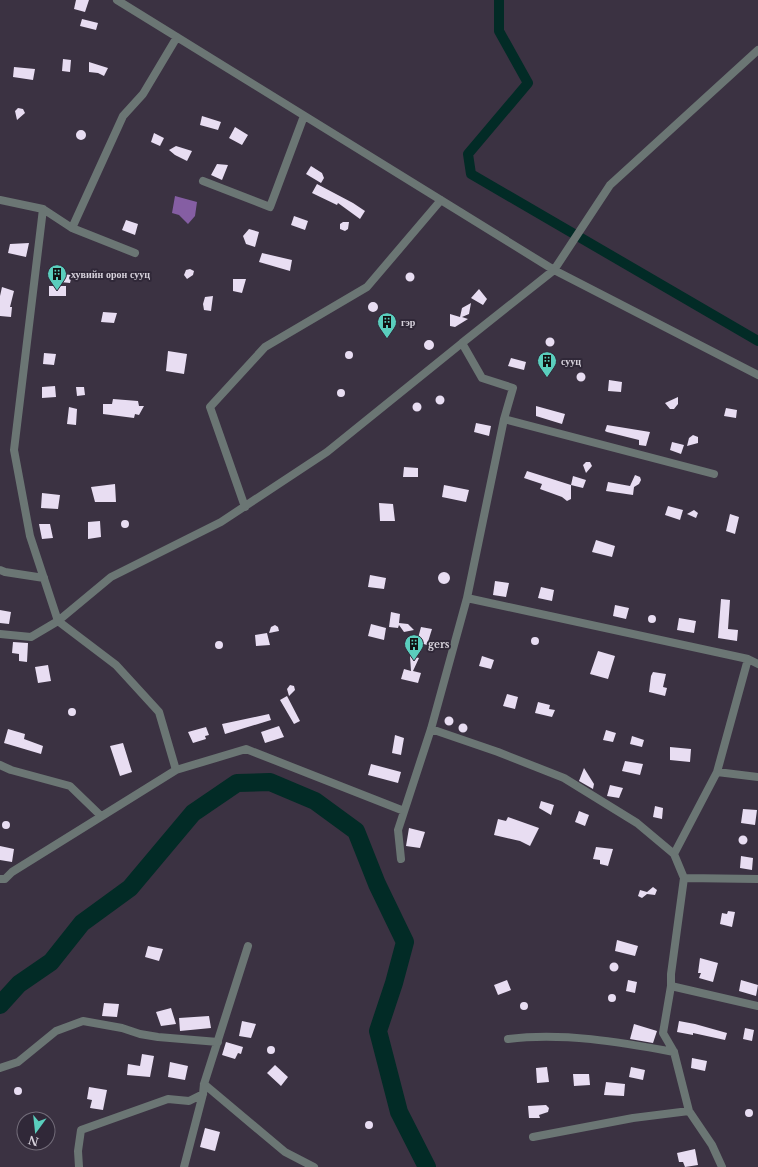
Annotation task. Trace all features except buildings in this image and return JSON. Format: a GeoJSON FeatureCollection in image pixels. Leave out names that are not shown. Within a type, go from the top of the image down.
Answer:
{"type":"FeatureCollection","features":[{"type":"Feature","properties":{"kind":"street"},"geometry":{"type":"LineString","coordinates":[[117,0],[554,270],[758,375]]}},
{"type":"Feature","properties":{"kind":"street"},"geometry":{"type":"LineString","coordinates":[[72,228],[122,116],[143,94],[177,37]]}},
{"type":"Feature","properties":{"kind":"street"},"geometry":{"type":"LineString","coordinates":[[0,634],[31,637],[58,621],[111,577],[221,522],[327,452],[554,270],[610,185],[758,50]]}},
{"type":"Feature","properties":{"kind":"street"},"geometry":{"type":"LineString","coordinates":[[204,181],[270,208],[304,116]]}},
{"type":"Feature","properties":{"kind":"street"},"geometry":{"type":"LineString","coordinates":[[0,200],[43,209],[72,228],[135,253]]}},
{"type":"Feature","properties":{"kind":"street"},"geometry":{"type":"LineString","coordinates":[[245,506],[210,407],[265,347],[367,287],[441,200]]}},
{"type":"Feature","properties":{"kind":"street"},"geometry":{"type":"LineString","coordinates":[[43,209],[14,450],[30,536],[58,621],[116,665],[158,712],[176,770]]}},
{"type":"Feature","properties":{"kind":"street"},"geometry":{"type":"LineString","coordinates":[[401,859],[398,830],[431,729],[467,598],[504,419],[513,388],[482,378],[462,343]]}},
{"type":"Feature","properties":{"kind":"street"},"geometry":{"type":"LineString","coordinates":[[504,419],[714,474]]}},
{"type":"Feature","properties":{"kind":"street"},"geometry":{"type":"LineString","coordinates":[[0,570],[44,578]]}},
{"type":"Feature","properties":{"kind":"street"},"geometry":{"type":"LineString","coordinates":[[467,598],[748,659],[758,664]]}},
{"type":"Feature","properties":{"kind":"street"},"geometry":{"type":"LineString","coordinates":[[748,659],[758,656]]}},
{"type":"Feature","properties":{"kind":"street"},"geometry":{"type":"LineString","coordinates":[[674,854],[717,772],[748,659]]}},
{"type":"Feature","properties":{"kind":"street"},"geometry":{"type":"LineString","coordinates":[[431,729],[498,752],[564,778],[637,823],[674,854],[684,878],[671,974],[671,986],[663,1033],[674,1052],[689,1111],[712,1145],[722,1167]]}},
{"type":"Feature","properties":{"kind":"street"},"geometry":{"type":"LineString","coordinates":[[0,879],[5,880],[12,872],[176,770],[246,749],[404,811]]}},
{"type":"Feature","properties":{"kind":"street"},"geometry":{"type":"LineString","coordinates":[[0,765],[11,770],[70,786],[101,816]]}},
{"type":"Feature","properties":{"kind":"street"},"geometry":{"type":"LineString","coordinates":[[717,772],[758,777]]}},
{"type":"Feature","properties":{"kind":"street"},"geometry":{"type":"LineString","coordinates":[[684,878],[758,879]]}},
{"type":"Feature","properties":{"kind":"street"},"geometry":{"type":"LineString","coordinates":[[184,1167],[203,1094],[204,1084],[248,946]]}},
{"type":"Feature","properties":{"kind":"street"},"geometry":{"type":"LineString","coordinates":[[671,986],[758,1006]]}},
{"type":"Feature","properties":{"kind":"street"},"geometry":{"type":"LineString","coordinates":[[0,1068],[18,1062],[56,1031],[83,1021],[122,1028],[140,1034],[158,1037],[218,1042]]}},
{"type":"Feature","properties":{"kind":"street"},"geometry":{"type":"LineString","coordinates":[[508,1039],[533,1036],[623,1043],[674,1052]]}},
{"type":"Feature","properties":{"kind":"street"},"geometry":{"type":"LineString","coordinates":[[204,1084],[285,1152],[314,1167]]}},
{"type":"Feature","properties":{"kind":"street"},"geometry":{"type":"LineString","coordinates":[[79,1167],[78,1151],[81,1130],[168,1099],[189,1101],[203,1094]]}},
{"type":"Feature","properties":{"kind":"street"},"geometry":{"type":"LineString","coordinates":[[534,1137],[633,1118],[689,1111]]}},
{"type":"Feature","properties":{"kind":"shaded area"},"geometry":{"type":"Polygon","coordinates":[[[175,196],[197,202],[195,216],[188,224],[179,215],[172,213],[175,196]]]}},
{"type":"Feature","properties":{"kind":"waterway"},"geometry":{"type":"LineString","coordinates":[[499,0],[499,31],[528,83],[468,154],[471,174],[758,341]]}},
{"type":"Feature","properties":{"kind":"waterway"},"geometry":{"type":"LineString","coordinates":[[0,1005],[19,984],[51,962],[82,923],[130,888],[193,813],[237,783],[270,782],[315,801],[356,831],[377,884],[405,942],[394,983],[378,1031],[399,1112],[427,1167]]}},
{"type":"Feature","properties":{"kind":"place","name":"хувийн орон сууц"},"geometry":{"type":"Point","coordinates":[57,291]}},
{"type":"Feature","properties":{"kind":"place","name":"гэр"},"geometry":{"type":"Point","coordinates":[387,339]}},
{"type":"Feature","properties":{"kind":"place","name":"сууц"},"geometry":{"type":"Point","coordinates":[547,378]}},
{"type":"Feature","properties":{"kind":"place","name":"gers"},"geometry":{"type":"Point","coordinates":[414,661]}}]}
